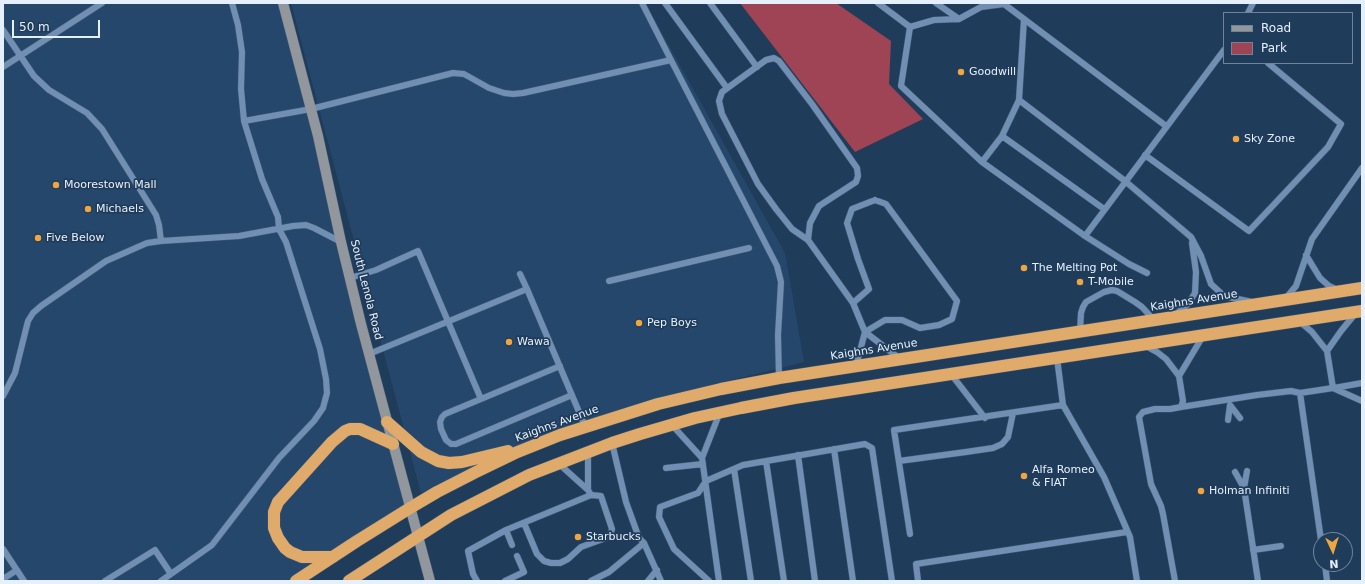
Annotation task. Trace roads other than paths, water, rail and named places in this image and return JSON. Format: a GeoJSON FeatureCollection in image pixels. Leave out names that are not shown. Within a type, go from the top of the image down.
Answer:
{"type":"FeatureCollection","features":[{"type":"Feature","properties":{"kind":"highway","name":"Kaighns Avenue"},"geometry":{"type":"LineString","coordinates":[[410,508],[457,482],[536,444],[585,426],[689,396],[779,378],[1362,288]]}},
{"type":"Feature","properties":{"kind":"highway"},"geometry":{"type":"LineString","coordinates":[[349,581],[418,536],[475,502],[529,475],[612,443],[720,412],[794,398],[1359,312]]}},
{"type":"Feature","properties":{"kind":"highway"},"geometry":{"type":"LineString","coordinates":[[387,422],[426,455],[432,459],[443,462],[462,462],[536,444]]}},
{"type":"Feature","properties":{"kind":"highway"},"geometry":{"type":"LineString","coordinates":[[334,557],[302,557],[285,548],[278,538],[274,528],[274,512],[278,502],[332,442],[345,431],[355,429],[366,431],[393,444]]}},
{"type":"Feature","properties":{"kind":"highway"},"geometry":{"type":"LineString","coordinates":[[296,581],[410,508]]}},
{"type":"Feature","properties":{"kind":"street","name":"South Lenola Road"},"geometry":{"type":"LineString","coordinates":[[283,3],[311,108],[341,242],[369,354],[430,581]]}},
{"type":"Feature","properties":{"kind":"lane"},"geometry":{"type":"LineString","coordinates":[[3,68],[102,3]]}},
{"type":"Feature","properties":{"kind":"lane"},"geometry":{"type":"LineString","coordinates":[[161,581],[212,545],[279,458],[314,421],[323,408],[326,393],[324,364],[286,242],[279,229],[278,217],[262,179],[244,121],[241,89],[242,52],[238,25],[232,3]]}},
{"type":"Feature","properties":{"kind":"lane"},"geometry":{"type":"LineString","coordinates":[[642,3],[777,266],[781,282],[778,335],[779,378]]}},
{"type":"Feature","properties":{"kind":"lane"},"geometry":{"type":"LineString","coordinates":[[665,3],[727,88]]}},
{"type":"Feature","properties":{"kind":"lane"},"geometry":{"type":"LineString","coordinates":[[710,3],[757,67]]}},
{"type":"Feature","properties":{"kind":"lane"},"geometry":{"type":"LineString","coordinates":[[878,3],[910,27]]}},
{"type":"Feature","properties":{"kind":"lane"},"geometry":{"type":"LineString","coordinates":[[936,3],[959,19]]}},
{"type":"Feature","properties":{"kind":"lane"},"geometry":{"type":"LineString","coordinates":[[1248,12],[1253,3]]}},
{"type":"Feature","properties":{"kind":"lane"},"geometry":{"type":"LineString","coordinates":[[910,27],[934,20],[959,19],[981,8],[1004,4],[1166,126]]}},
{"type":"Feature","properties":{"kind":"lane"},"geometry":{"type":"LineString","coordinates":[[982,162],[1002,136],[1019,100],[1024,19]]}},
{"type":"Feature","properties":{"kind":"lane"},"geometry":{"type":"LineString","coordinates":[[910,27],[901,86],[982,162],[1085,236],[1129,264],[1147,273]]}},
{"type":"Feature","properties":{"kind":"lane"},"geometry":{"type":"LineString","coordinates":[[3,30],[34,76],[49,90],[87,113],[102,129],[156,215],[161,241]]}},
{"type":"Feature","properties":{"kind":"lane"},"geometry":{"type":"LineString","coordinates":[[1085,236],[1223,51]]}},
{"type":"Feature","properties":{"kind":"lane"},"geometry":{"type":"LineString","coordinates":[[808,240],[810,222],[819,206],[856,182],[858,176],[857,168],[812,104],[779,61],[774,58],[766,60],[722,92],[719,101],[722,114],[758,184],[792,229],[808,240],[853,303],[865,332],[900,359]]}},
{"type":"Feature","properties":{"kind":"lane"},"geometry":{"type":"LineString","coordinates":[[244,121],[311,108],[453,73],[464,74],[490,88],[513,94],[671,60]]}},
{"type":"Feature","properties":{"kind":"lane"},"geometry":{"type":"LineString","coordinates":[[1145,155],[1249,231],[1328,147],[1341,124],[1269,64]]}},
{"type":"Feature","properties":{"kind":"lane"},"geometry":{"type":"LineString","coordinates":[[1019,100],[1125,181],[1191,237],[1201,256],[1211,284],[1224,296],[1261,304]]}},
{"type":"Feature","properties":{"kind":"lane"},"geometry":{"type":"LineString","coordinates":[[1002,136],[1104,209]]}},
{"type":"Feature","properties":{"kind":"lane"},"geometry":{"type":"LineString","coordinates":[[1285,300],[1296,286],[1312,239],[1362,168]]}},
{"type":"Feature","properties":{"kind":"lane"},"geometry":{"type":"LineString","coordinates":[[853,303],[869,289],[847,223],[852,209],[875,200],[886,204],[957,301],[952,319],[939,325],[920,328],[902,320],[885,320],[865,332],[856,366]]}},
{"type":"Feature","properties":{"kind":"lane"},"geometry":{"type":"LineString","coordinates":[[3,396],[15,373],[28,321],[33,313],[106,261],[147,243],[239,236],[293,226],[306,225],[341,242]]}},
{"type":"Feature","properties":{"kind":"lane"},"geometry":{"type":"LineString","coordinates":[[1173,317],[1188,304],[1196,293],[1196,272],[1191,237]]}},
{"type":"Feature","properties":{"kind":"lane"},"geometry":{"type":"LineString","coordinates":[[609,281],[749,248]]}},
{"type":"Feature","properties":{"kind":"lane"},"geometry":{"type":"LineString","coordinates":[[350,278],[373,271],[418,251],[481,399]]}},
{"type":"Feature","properties":{"kind":"lane"},"geometry":{"type":"LineString","coordinates":[[1306,256],[1320,278],[1329,286],[1341,291]]}},
{"type":"Feature","properties":{"kind":"lane"},"geometry":{"type":"LineString","coordinates":[[520,274],[585,426]]}},
{"type":"Feature","properties":{"kind":"lane"},"geometry":{"type":"LineString","coordinates":[[369,354],[527,289]]}},
{"type":"Feature","properties":{"kind":"lane"},"geometry":{"type":"LineString","coordinates":[[1080,332],[1080,314],[1086,302],[1104,292],[1112,290],[1117,291],[1142,307],[1154,320]]}},
{"type":"Feature","properties":{"kind":"lane"},"geometry":{"type":"LineString","coordinates":[[1327,351],[1340,331],[1359,312]]}},
{"type":"Feature","properties":{"kind":"lane"},"geometry":{"type":"LineString","coordinates":[[1299,321],[1312,332],[1327,351],[1333,388]]}},
{"type":"Feature","properties":{"kind":"lane"},"geometry":{"type":"LineString","coordinates":[[1179,376],[1203,336]]}},
{"type":"Feature","properties":{"kind":"lane"},"geometry":{"type":"LineString","coordinates":[[1144,345],[1166,359],[1179,376],[1183,401],[1181,407]]}},
{"type":"Feature","properties":{"kind":"lane"},"geometry":{"type":"LineString","coordinates":[[1056,358],[1063,405],[1104,477],[1127,532],[1131,542],[1136,581]]}},
{"type":"Feature","properties":{"kind":"lane"},"geometry":{"type":"LineString","coordinates":[[560,366],[445,414],[442,417],[440,425],[441,429],[446,440],[451,444],[456,444],[572,395]]}},
{"type":"Feature","properties":{"kind":"lane"},"geometry":{"type":"LineString","coordinates":[[951,374],[985,418]]}},
{"type":"Feature","properties":{"kind":"lane"},"geometry":{"type":"LineString","coordinates":[[1175,581],[1163,514],[1151,484],[1139,417],[1143,412],[1155,409],[1170,409],[1230,402],[1291,392],[1300,393],[1362,383]]}},
{"type":"Feature","properties":{"kind":"lane"},"geometry":{"type":"LineString","coordinates":[[1333,388],[1362,401]]}},
{"type":"Feature","properties":{"kind":"lane"},"geometry":{"type":"LineString","coordinates":[[1300,393],[1320,532]]}},
{"type":"Feature","properties":{"kind":"lane"},"geometry":{"type":"LineString","coordinates":[[1230,402],[1240,418]]}},
{"type":"Feature","properties":{"kind":"lane"},"geometry":{"type":"LineString","coordinates":[[1228,420],[1230,402]]}},
{"type":"Feature","properties":{"kind":"lane"},"geometry":{"type":"LineString","coordinates":[[910,534],[894,430],[985,418],[1063,405]]}},
{"type":"Feature","properties":{"kind":"lane"},"geometry":{"type":"LineString","coordinates":[[719,581],[703,461],[720,412]]}},
{"type":"Feature","properties":{"kind":"lane"},"geometry":{"type":"LineString","coordinates":[[899,461],[993,448],[1002,444],[1008,437],[1012,413]]}},
{"type":"Feature","properties":{"kind":"lane"},"geometry":{"type":"LineString","coordinates":[[672,425],[703,461]]}},
{"type":"Feature","properties":{"kind":"lane"},"geometry":{"type":"LineString","coordinates":[[612,443],[626,502],[639,538],[644,543],[661,581]]}},
{"type":"Feature","properties":{"kind":"lane"},"geometry":{"type":"LineString","coordinates":[[709,581],[674,549],[659,517],[660,507],[698,493],[706,480],[743,465],[865,444],[872,448],[892,581]]}},
{"type":"Feature","properties":{"kind":"lane"},"geometry":{"type":"LineString","coordinates":[[834,449],[853,581]]}},
{"type":"Feature","properties":{"kind":"lane"},"geometry":{"type":"LineString","coordinates":[[588,452],[589,493]]}},
{"type":"Feature","properties":{"kind":"lane"},"geometry":{"type":"LineString","coordinates":[[798,456],[815,581]]}},
{"type":"Feature","properties":{"kind":"lane"},"geometry":{"type":"LineString","coordinates":[[666,468],[703,461]]}},
{"type":"Feature","properties":{"kind":"lane"},"geometry":{"type":"LineString","coordinates":[[766,461],[784,581]]}},
{"type":"Feature","properties":{"kind":"lane"},"geometry":{"type":"LineString","coordinates":[[524,523],[537,554],[544,561],[551,563],[564,561],[581,547],[610,536],[612,529],[601,496],[589,493],[558,463]]}},
{"type":"Feature","properties":{"kind":"lane"},"geometry":{"type":"LineString","coordinates":[[734,469],[751,581]]}},
{"type":"Feature","properties":{"kind":"lane"},"geometry":{"type":"LineString","coordinates":[[1247,471],[1244,488],[1258,581]]}},
{"type":"Feature","properties":{"kind":"lane"},"geometry":{"type":"LineString","coordinates":[[1235,472],[1244,488]]}},
{"type":"Feature","properties":{"kind":"lane"},"geometry":{"type":"LineString","coordinates":[[478,581],[473,574],[468,551],[506,530],[589,493]]}},
{"type":"Feature","properties":{"kind":"lane"},"geometry":{"type":"LineString","coordinates":[[506,530],[512,545]]}},
{"type":"Feature","properties":{"kind":"lane"},"geometry":{"type":"LineString","coordinates":[[918,581],[916,564],[1127,532]]}},
{"type":"Feature","properties":{"kind":"lane"},"geometry":{"type":"LineString","coordinates":[[591,581],[609,572],[644,543]]}},
{"type":"Feature","properties":{"kind":"lane"},"geometry":{"type":"LineString","coordinates":[[1253,550],[1281,546]]}},
{"type":"Feature","properties":{"kind":"lane"},"geometry":{"type":"LineString","coordinates":[[3,549],[24,581]]}},
{"type":"Feature","properties":{"kind":"lane"},"geometry":{"type":"LineString","coordinates":[[105,581],[155,550],[171,574]]}},
{"type":"Feature","properties":{"kind":"lane"},"geometry":{"type":"LineString","coordinates":[[505,581],[524,572],[517,556]]}},
{"type":"Feature","properties":{"kind":"lane"},"geometry":{"type":"LineString","coordinates":[[3,579],[17,570]]}},
{"type":"Feature","properties":{"kind":"lane"},"geometry":{"type":"LineString","coordinates":[[648,581],[657,570]]}},
{"type":"Feature","properties":{"kind":"place","name":"Goodwill"},"geometry":{"type":"Point","coordinates":[961,72]}},
{"type":"Feature","properties":{"kind":"place","name":"Sky Zone"},"geometry":{"type":"Point","coordinates":[1236,139]}},
{"type":"Feature","properties":{"kind":"place","name":"Moorestown Mall"},"geometry":{"type":"Point","coordinates":[56,185]}},
{"type":"Feature","properties":{"kind":"place","name":"Michaels"},"geometry":{"type":"Point","coordinates":[88,209]}},
{"type":"Feature","properties":{"kind":"place","name":"Five Below"},"geometry":{"type":"Point","coordinates":[38,238]}},
{"type":"Feature","properties":{"kind":"place","name":"The Melting Pot"},"geometry":{"type":"Point","coordinates":[1024,268]}},
{"type":"Feature","properties":{"kind":"place","name":"T-Mobile"},"geometry":{"type":"Point","coordinates":[1080,282]}},
{"type":"Feature","properties":{"kind":"place","name":"Pep Boys"},"geometry":{"type":"Point","coordinates":[639,323]}},
{"type":"Feature","properties":{"kind":"place","name":"Wawa"},"geometry":{"type":"Point","coordinates":[509,342]}},
{"type":"Feature","properties":{"kind":"place","name":"Alfa Romeo & FIAT"},"geometry":{"type":"Point","coordinates":[1024,476]}},
{"type":"Feature","properties":{"kind":"place","name":"Holman Infiniti"},"geometry":{"type":"Point","coordinates":[1201,491]}},
{"type":"Feature","properties":{"kind":"place","name":"Starbucks"},"geometry":{"type":"Point","coordinates":[578,537]}}]}
